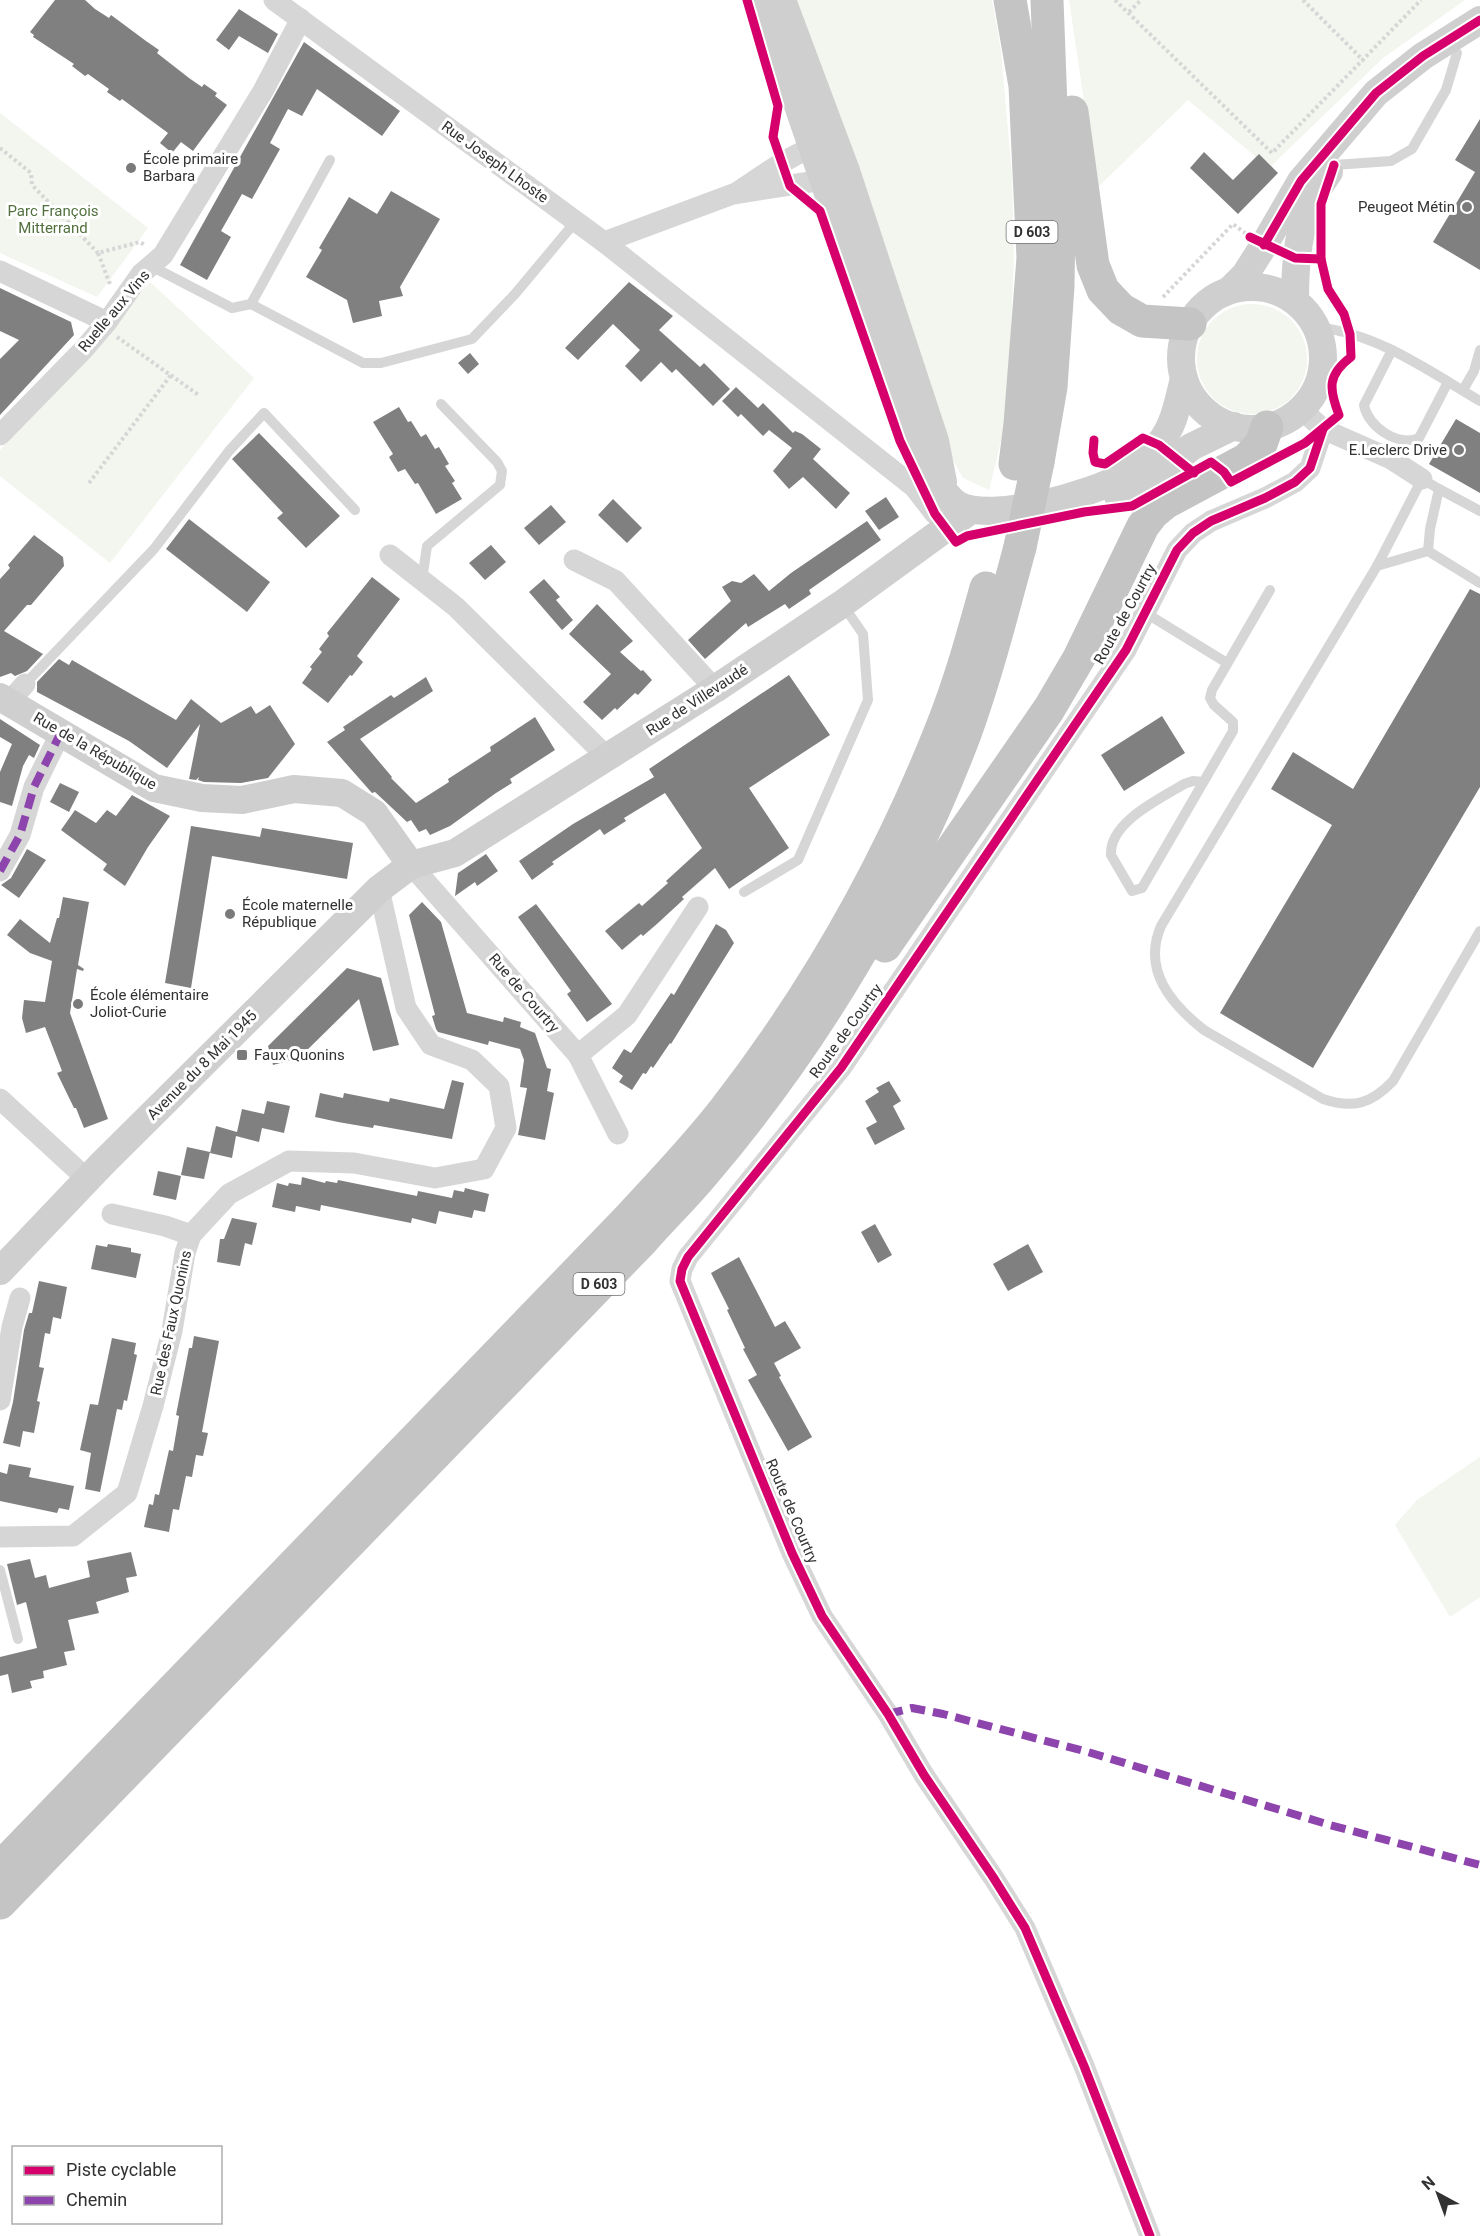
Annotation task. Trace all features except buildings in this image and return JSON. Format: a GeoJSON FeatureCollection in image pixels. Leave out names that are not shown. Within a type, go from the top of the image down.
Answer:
{"type":"FeatureCollection","features":[{"type":"Feature","properties":{"kind":"highway","name":"D 603"},"geometry":{"type":"LineString","coordinates":[[1010,0],[1024,86],[1033,258],[1020,424],[1026,463]]}},
{"type":"Feature","properties":{"kind":"highway","name":"D 603"},"geometry":{"type":"LineString","coordinates":[[0,1903],[643,1240],[704,1174],[778,1079],[855,962],[916,847],[954,762],[987,671],[1026,463],[1051,387],[1058,286],[1059,217],[1052,133],[1047,0]]}},
{"type":"Feature","properties":{"kind":"highway"},"geometry":{"type":"LineString","coordinates":[[1053,0],[1069,84],[1093,265],[1103,291],[1121,309],[1142,321],[1174,324]]}},
{"type":"Feature","properties":{"kind":"highway"},"geometry":{"type":"LineString","coordinates":[[778,1079],[820,1043],[1049,710],[1079,658],[1143,526],[1165,503],[1247,459],[1261,444],[1267,427]]}},
{"type":"Feature","properties":{"kind":"highway","name":"D 603"},"geometry":{"type":"LineString","coordinates":[[0,1868],[626,1222],[724,1111],[834,952],[894,837],[942,726],[1009,548]]}},
{"type":"Feature","properties":{"kind":"main road"},"geometry":{"type":"LineString","coordinates":[[762,0],[834,175],[916,451],[940,502],[986,512],[1044,504],[1078,496],[1121,477],[1159,445],[1171,428],[1184,379]]}},
{"type":"Feature","properties":{"kind":"main road"},"geometry":{"type":"LineString","coordinates":[[782,0],[823,144]]}},
{"type":"Feature","properties":{"kind":"main road"},"geometry":{"type":"LineString","coordinates":[[1230,290],[1252,287],[1275,290],[1295,301],[1316,327],[1323,348],[1322,370],[1314,391],[1301,409],[1283,421],[1267,427],[1234,426],[1217,419],[1203,409],[1192,395],[1184,379],[1181,359],[1183,341],[1174,324],[1230,290],[1245,275],[1257,241],[1301,181],[1376,93],[1423,56],[1480,20]]}},
{"type":"Feature","properties":{"kind":"main road"},"geometry":{"type":"LineString","coordinates":[[1295,301],[1295,258],[1305,216],[1317,188],[1334,165],[1386,107],[1468,47]]}},
{"type":"Feature","properties":{"kind":"main road"},"geometry":{"type":"LineString","coordinates":[[1078,496],[1106,499],[1121,495],[1155,477],[1191,447],[1234,426]]}},
{"type":"Feature","properties":{"kind":"main road","name":"Rue de Villevaudé"},"geometry":{"type":"LineString","coordinates":[[411,865],[455,853],[715,689],[842,604],[971,510]]}},
{"type":"Feature","properties":{"kind":"main road","name":"Rue de la République"},"geometry":{"type":"LineString","coordinates":[[11,694],[61,732],[154,788],[202,798],[242,800],[294,789],[342,793],[374,813],[411,865]]}},
{"type":"Feature","properties":{"kind":"main road","name":"Avenue du 8 Mai 1945"},"geometry":{"type":"LineString","coordinates":[[0,1271],[87,1179],[379,889],[411,865]]}},
{"type":"Feature","properties":{"kind":"street","name":"Rue Joseph Lhoste"},"geometry":{"type":"LineString","coordinates":[[274,0],[604,242],[914,487],[940,502]]}},
{"type":"Feature","properties":{"kind":"street","name":"Ruelle aux Vins"},"geometry":{"type":"LineString","coordinates":[[0,435],[141,274],[157,261],[263,91],[301,19]]}},
{"type":"Feature","properties":{"kind":"street"},"geometry":{"type":"LineString","coordinates":[[733,194],[782,163],[823,144]]}},
{"type":"Feature","properties":{"kind":"street"},"geometry":{"type":"LineString","coordinates":[[604,242],[733,194],[834,175]]}},
{"type":"Feature","properties":{"kind":"street"},"geometry":{"type":"LineString","coordinates":[[0,271],[100,321]]}},
{"type":"Feature","properties":{"kind":"street"},"geometry":{"type":"LineString","coordinates":[[1301,409],[1323,429],[1391,459],[1431,484]]}},
{"type":"Feature","properties":{"kind":"street","name":"Route de Courtry"},"geometry":{"type":"LineString","coordinates":[[1150,2236],[1084,2066],[1025,1928],[924,1775],[888,1714],[822,1616],[792,1553],[680,1281],[682,1269],[688,1257],[841,1068],[1126,650],[1177,550],[1193,533],[1211,521],[1265,498],[1295,482],[1310,468],[1323,429]]}},
{"type":"Feature","properties":{"kind":"street"},"geometry":{"type":"LineString","coordinates":[[390,555],[456,607],[607,757]]}},
{"type":"Feature","properties":{"kind":"street"},"geometry":{"type":"LineString","coordinates":[[574,560],[616,581],[715,689]]}},
{"type":"Feature","properties":{"kind":"street"},"geometry":{"type":"LineString","coordinates":[[0,871],[20,835],[33,787],[61,732]]}},
{"type":"Feature","properties":{"kind":"street","name":"Rue de Courtry"},"geometry":{"type":"LineString","coordinates":[[411,865],[578,1055],[618,1134]]}},
{"type":"Feature","properties":{"kind":"street","name":"Rue des Faux Quonins"},"geometry":{"type":"LineString","coordinates":[[0,1537],[73,1536],[127,1493],[172,1331],[185,1253],[191,1235],[229,1194],[290,1161],[354,1163],[435,1178],[484,1169],[506,1128],[499,1086],[472,1060],[431,1045],[406,1008],[379,889]]}},
{"type":"Feature","properties":{"kind":"street"},"geometry":{"type":"LineString","coordinates":[[578,1055],[627,1015],[698,908]]}},
{"type":"Feature","properties":{"kind":"street"},"geometry":{"type":"LineString","coordinates":[[0,1099],[87,1179]]}},
{"type":"Feature","properties":{"kind":"street"},"geometry":{"type":"LineString","coordinates":[[112,1214],[165,1226],[191,1235]]}},
{"type":"Feature","properties":{"kind":"street"},"geometry":{"type":"LineString","coordinates":[[0,1400],[12,1327],[20,1298]]}},
{"type":"Feature","properties":{"kind":"lane"},"geometry":{"type":"LineString","coordinates":[[1334,165],[1391,161],[1412,149],[1468,47]]}},
{"type":"Feature","properties":{"kind":"lane"},"geometry":{"type":"LineString","coordinates":[[251,304],[330,160]]}},
{"type":"Feature","properties":{"kind":"lane"},"geometry":{"type":"LineString","coordinates":[[157,261],[232,308],[251,304],[363,363],[381,363],[472,339],[515,294],[576,221]]}},
{"type":"Feature","properties":{"kind":"lane"},"geometry":{"type":"LineString","coordinates":[[1316,327],[1350,334],[1392,350],[1480,401]]}},
{"type":"Feature","properties":{"kind":"lane"},"geometry":{"type":"LineString","coordinates":[[1392,350],[1364,405],[1370,420],[1386,433],[1401,440],[1412,441],[1419,438],[1448,382]]}},
{"type":"Feature","properties":{"kind":"lane"},"geometry":{"type":"LineString","coordinates":[[1462,390],[1474,371],[1480,350]]}},
{"type":"Feature","properties":{"kind":"lane"},"geometry":{"type":"LineString","coordinates":[[422,580],[427,546],[500,484],[502,471],[497,462],[441,404]]}},
{"type":"Feature","properties":{"kind":"lane"},"geometry":{"type":"LineString","coordinates":[[11,694],[154,549],[229,451],[264,412],[355,510]]}},
{"type":"Feature","properties":{"kind":"lane"},"geometry":{"type":"LineString","coordinates":[[1431,484],[1480,511]]}},
{"type":"Feature","properties":{"kind":"lane"},"geometry":{"type":"LineString","coordinates":[[1428,550],[1431,484]]}},
{"type":"Feature","properties":{"kind":"lane"},"geometry":{"type":"LineString","coordinates":[[1431,484],[1377,566],[1161,926],[1154,948],[1157,971],[1169,997],[1204,1030],[1323,1099],[1334,1102],[1362,1103],[1382,1093],[1393,1081],[1480,932]]}},
{"type":"Feature","properties":{"kind":"lane"},"geometry":{"type":"LineString","coordinates":[[1377,566],[1428,550],[1480,583]]}},
{"type":"Feature","properties":{"kind":"lane"},"geometry":{"type":"LineString","coordinates":[[1203,782],[1193,781],[1184,784],[1126,821],[1111,848],[1111,855],[1132,891],[1137,892],[1142,888],[1233,731],[1233,722],[1210,698],[1212,690],[1270,590]]}},
{"type":"Feature","properties":{"kind":"lane"},"geometry":{"type":"LineString","coordinates":[[744,892],[798,860],[868,700],[863,634],[842,604]]}},
{"type":"Feature","properties":{"kind":"lane"},"geometry":{"type":"LineString","coordinates":[[1144,612],[1227,663]]}},
{"type":"Feature","properties":{"kind":"lane"},"geometry":{"type":"LineString","coordinates":[[0,1570],[18,1639]]}},
{"type":"Feature","properties":{"kind":"path"},"geometry":{"type":"LineString","coordinates":[[1115,0],[1272,153],[1421,0]]}},
{"type":"Feature","properties":{"kind":"path"},"geometry":{"type":"LineString","coordinates":[[1129,12],[1141,0]]}},
{"type":"Feature","properties":{"kind":"path"},"geometry":{"type":"LineString","coordinates":[[1303,0],[1364,61]]}},
{"type":"Feature","properties":{"kind":"path"},"geometry":{"type":"LineString","coordinates":[[0,148],[31,173],[32,185],[98,253],[110,285],[100,321],[200,396]]}},
{"type":"Feature","properties":{"kind":"path"},"geometry":{"type":"LineString","coordinates":[[1174,324],[1165,293],[1233,224],[1257,241]]}},
{"type":"Feature","properties":{"kind":"path"},"geometry":{"type":"LineString","coordinates":[[98,253],[140,242],[157,261]]}},
{"type":"Feature","properties":{"kind":"path"},"geometry":{"type":"LineString","coordinates":[[89,483],[171,375]]}},
{"type":"Feature","properties":{"kind":"green space"},"geometry":{"type":"Polygon","coordinates":[[[797,0],[992,0],[1001,51],[1012,176],[1014,257],[1007,416],[989,490],[963,478],[946,447],[850,152],[797,0]]]}},
{"type":"Feature","properties":{"kind":"green space"},"geometry":{"type":"Polygon","coordinates":[[[1069,0],[1465,0],[1383,58],[1269,168],[1188,100],[1097,188],[1069,0]]]}},
{"type":"Feature","properties":{"kind":"green space","name":"Parc François Mitterrand"},"geometry":{"type":"Polygon","coordinates":[[[0,113],[148,228],[97,297],[0,253],[0,113]]]}},
{"type":"Feature","properties":{"kind":"green space"},"geometry":{"type":"Polygon","coordinates":[[[150,282],[254,378],[110,563],[0,476],[0,450],[97,345],[150,282]]]}},
{"type":"Feature","properties":{"kind":"green space"},"geometry":{"type":"Polygon","coordinates":[[[1252,304],[1273,308],[1291,320],[1303,338],[1307,359],[1303,380],[1291,398],[1273,410],[1252,414],[1231,410],[1213,398],[1201,380],[1197,359],[1201,338],[1213,320],[1231,308],[1252,304]]]}},
{"type":"Feature","properties":{"kind":"green space"},"geometry":{"type":"Polygon","coordinates":[[[1480,1457],[1480,1597],[1450,1617],[1395,1525],[1417,1500],[1480,1457]]]}},
{"type":"Feature","properties":{"kind":"marked path"},"geometry":{"type":"LineString","coordinates":[[0,871],[20,835],[34,787],[61,732]]}},
{"type":"Feature","properties":{"kind":"marked path"},"geometry":{"type":"LineString","coordinates":[[888,1714],[912,1708],[943,1714],[1088,1752],[1330,1825],[1480,1865]]}},
{"type":"Feature","properties":{"kind":"cycle path"},"geometry":{"type":"LineString","coordinates":[[747,0],[778,106],[773,137],[790,186],[820,211],[900,441],[935,514],[956,542],[967,536],[1084,512],[1132,506],[1211,462],[1224,472],[1231,482],[1305,443],[1339,415],[1333,398],[1332,383],[1338,370],[1351,357],[1350,334],[1344,314],[1328,289],[1321,259],[1321,204],[1334,165]]}},
{"type":"Feature","properties":{"kind":"cycle path"},"geometry":{"type":"LineString","coordinates":[[1264,245],[1301,181],[1376,93],[1423,56],[1480,20]]}},
{"type":"Feature","properties":{"kind":"cycle path"},"geometry":{"type":"LineString","coordinates":[[1250,237],[1295,258],[1321,259]]}},
{"type":"Feature","properties":{"kind":"cycle path"},"geometry":{"type":"LineString","coordinates":[[1150,2236],[1084,2066],[1025,1928],[924,1775],[888,1714],[822,1616],[792,1553],[680,1281],[682,1269],[688,1257],[841,1068],[1126,650],[1177,550],[1193,533],[1211,521],[1265,498],[1295,482],[1310,468],[1323,429]]}},
{"type":"Feature","properties":{"kind":"cycle path"},"geometry":{"type":"LineString","coordinates":[[1094,440],[1095,462],[1105,464],[1143,438],[1159,445],[1194,473]]}},
{"type":"Feature","properties":{"kind":"place","name":"École primaire Barbara"},"geometry":{"type":"Point","coordinates":[131,168]}},
{"type":"Feature","properties":{"kind":"place","name":"Peugeot Métin"},"geometry":{"type":"Point","coordinates":[1467,207]}},
{"type":"Feature","properties":{"kind":"place","name":"E.Leclerc Drive"},"geometry":{"type":"Point","coordinates":[1459,450]}},
{"type":"Feature","properties":{"kind":"place","name":"École maternelle République"},"geometry":{"type":"Point","coordinates":[230,914]}},
{"type":"Feature","properties":{"kind":"place","name":"École élémentaire Joliot-Curie"},"geometry":{"type":"Point","coordinates":[78,1004]}},
{"type":"Feature","properties":{"kind":"place","name":"Faux Quonins"},"geometry":{"type":"Point","coordinates":[242,1055]}}]}
